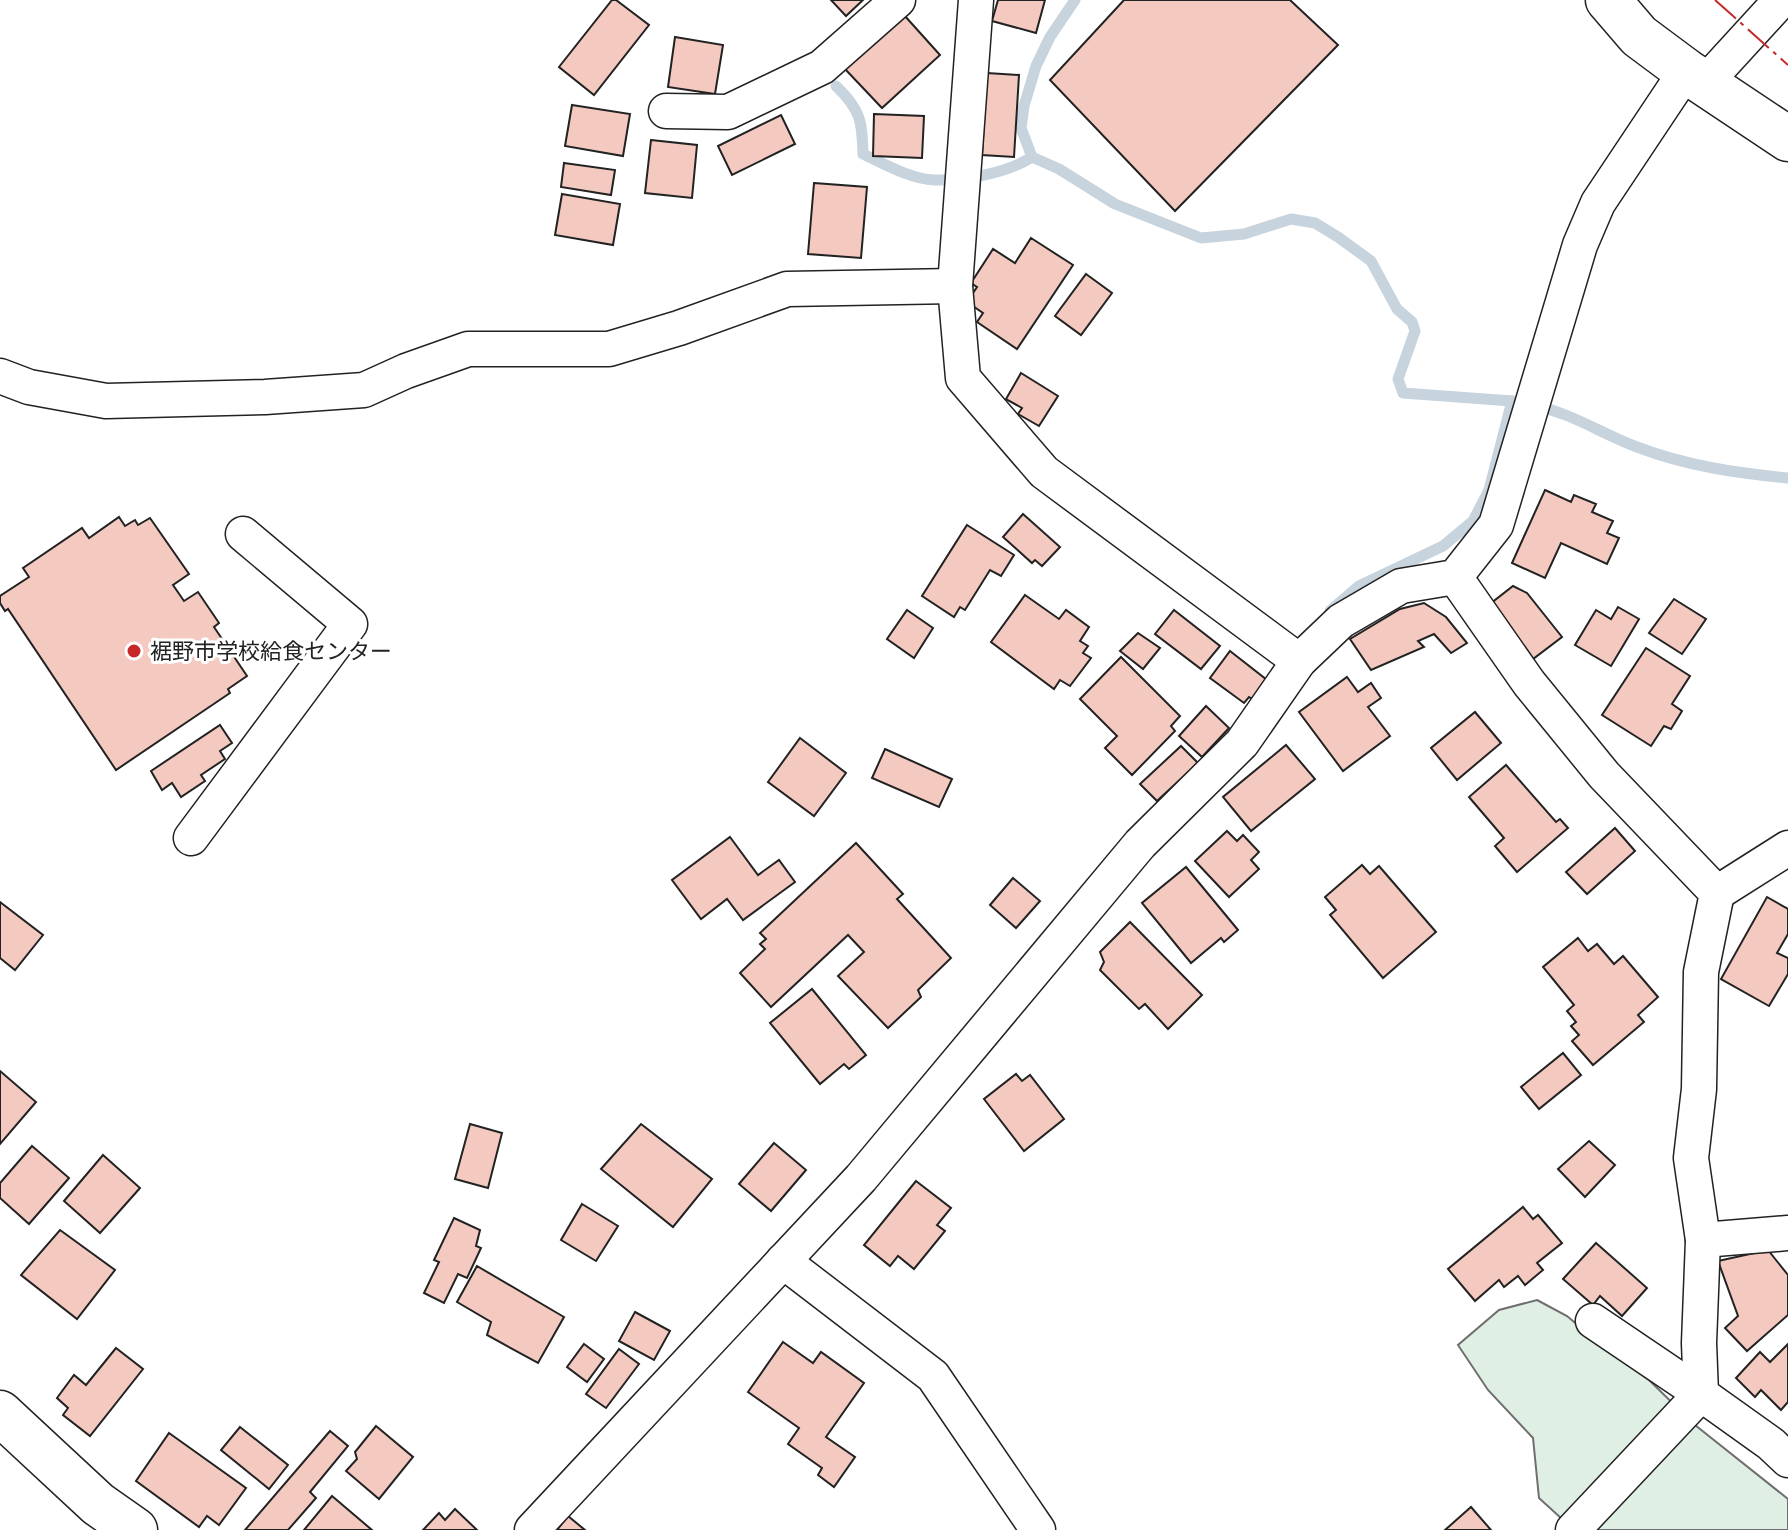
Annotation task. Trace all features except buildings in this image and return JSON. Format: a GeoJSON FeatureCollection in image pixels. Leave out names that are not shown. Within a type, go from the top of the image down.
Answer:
{"type":"FeatureCollection","features":[{"type":"Feature","properties":{"kind":"street"},"geometry":{"type":"LineString","coordinates":[[666,111],[728,112],[742,106],[822,67],[898,0]]}},
{"type":"Feature","properties":{"kind":"street"},"geometry":{"type":"LineString","coordinates":[[976,0],[955,286],[963,378],[1044,472],[1299,661]]}},
{"type":"Feature","properties":{"kind":"street"},"geometry":{"type":"LineString","coordinates":[[1608,0],[1639,36],[1788,139]]}},
{"type":"Feature","properties":{"kind":"street"},"geometry":{"type":"LineString","coordinates":[[532,1530],[861,1178],[1140,844],[1242,743],[1299,661],[1341,621],[1401,586],[1455,577],[1496,525],[1580,245],[1598,203],[1696,77],[1781,0]]}},
{"type":"Feature","properties":{"kind":"street"},"geometry":{"type":"LineString","coordinates":[[0,376],[29,387],[106,401],[265,397],[364,390],[468,349],[609,349],[679,328],[787,289],[955,286]]}},
{"type":"Feature","properties":{"kind":"street"},"geometry":{"type":"LineString","coordinates":[[191,838],[350,624],[243,534]]}},
{"type":"Feature","properties":{"kind":"street"},"geometry":{"type":"LineString","coordinates":[[1455,577],[1529,683],[1604,775],[1717,893]]}},
{"type":"Feature","properties":{"kind":"street"},"geometry":{"type":"LineString","coordinates":[[1573,1530],[1701,1394],[1699,1343],[1703,1240],[1691,1158],[1699,1089],[1701,972],[1717,893],[1788,848]]}},
{"type":"Feature","properties":{"kind":"street"},"geometry":{"type":"LineString","coordinates":[[1703,1240],[1788,1233]]}},
{"type":"Feature","properties":{"kind":"street"},"geometry":{"type":"LineString","coordinates":[[783,1261],[933,1376],[1038,1530]]}},
{"type":"Feature","properties":{"kind":"street"},"geometry":{"type":"LineString","coordinates":[[1593,1321],[1701,1394],[1771,1444],[1788,1460]]}},
{"type":"Feature","properties":{"kind":"street"},"geometry":{"type":"LineString","coordinates":[[0,1413],[98,1504],[135,1530]]}},
{"type":"Feature","properties":{"kind":"green space"},"geometry":{"type":"Polygon","coordinates":[[[1537,1300],[1567,1316],[1649,1380],[1695,1425],[1788,1499],[1788,1530],[1574,1530],[1539,1498],[1533,1438],[1488,1390],[1458,1345],[1499,1310],[1537,1300]]]}},
{"type":"Feature","properties":{"kind":"waterway"},"geometry":{"type":"LineString","coordinates":[[1075,0],[1050,37],[1036,66],[1024,106],[1021,128],[1032,157],[1059,169],[1115,204],[1201,238],[1244,234],[1291,219],[1315,223],[1371,261],[1397,309],[1412,322],[1415,331],[1398,379],[1403,393],[1512,401]]}},
{"type":"Feature","properties":{"kind":"waterway"},"geometry":{"type":"LineString","coordinates":[[836,86],[855,109],[862,133],[863,154],[907,174],[934,180],[958,179],[998,172],[1032,157]]}},
{"type":"Feature","properties":{"kind":"waterway"},"geometry":{"type":"LineString","coordinates":[[1330,611],[1359,586],[1443,546],[1473,521],[1489,490],[1512,401],[1518,402]]}},
{"type":"Feature","properties":{"kind":"waterway"},"geometry":{"type":"LineString","coordinates":[[1535,406],[1562,414],[1656,454],[1731,471],[1788,478]]}},
{"type":"Feature","properties":{"kind":"power"},"geometry":{"type":"LineString","coordinates":[[1715,0],[1788,65]]}},
{"type":"Feature","properties":{"kind":"place","name":"裾野市学校給食センター"},"geometry":{"type":"Point","coordinates":[134,651]}}]}
